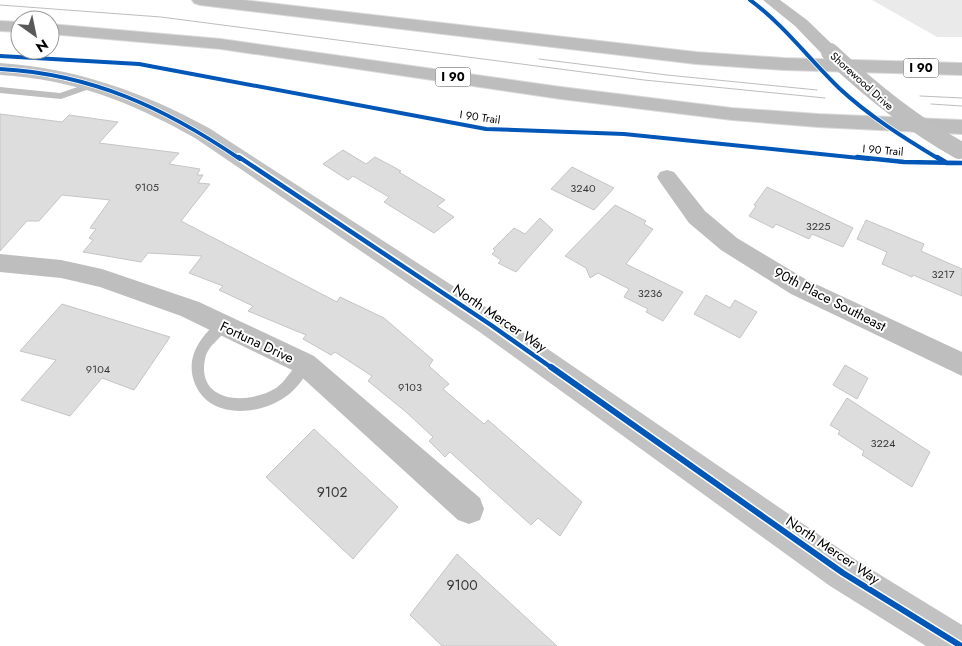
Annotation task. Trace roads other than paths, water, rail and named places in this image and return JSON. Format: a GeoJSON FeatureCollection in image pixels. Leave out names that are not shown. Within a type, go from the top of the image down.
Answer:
{"type":"FeatureCollection","features":[{"type":"Feature","properties":{"kind":"highway","name":"I 90"},"geometry":{"type":"LineString","coordinates":[[200,0],[696,58],[784,64],[962,70]]}},
{"type":"Feature","properties":{"kind":"highway","name":"I 90"},"geometry":{"type":"LineString","coordinates":[[60,30],[153,37],[251,48],[732,114],[856,123],[962,126]]}},
{"type":"Feature","properties":{"kind":"street","name":"Shorewood Drive"},"geometry":{"type":"LineString","coordinates":[[770,0],[801,23],[865,87],[896,112],[918,127],[961,150]]}},
{"type":"Feature","properties":{"kind":"street","name":"North Mercer Way"},"geometry":{"type":"LineString","coordinates":[[0,69],[54,74],[95,84],[168,113],[202,133],[491,325],[843,573],[961,646]]}},
{"type":"Feature","properties":{"kind":"street","name":"90th Place Southeast"},"geometry":{"type":"LineString","coordinates":[[667,177],[697,217],[730,244],[799,287],[962,364]]}},
{"type":"Feature","properties":{"kind":"street","name":"Fortuna Drive"},"geometry":{"type":"LineString","coordinates":[[0,263],[60,269],[102,278],[190,309],[305,364],[469,509]]}},
{"type":"Feature","properties":{"kind":"lane"},"geometry":{"type":"LineString","coordinates":[[0,90],[61,96],[95,84]]}},
{"type":"Feature","properties":{"kind":"lane"},"geometry":{"type":"LineString","coordinates":[[223,326],[209,338],[200,353],[197,369],[200,384],[210,396],[224,404],[243,405],[268,398],[280,392],[295,379],[305,364]]}},
{"type":"Feature","properties":{"kind":"tram line"},"geometry":{"type":"LineString","coordinates":[[0,5],[161,17],[644,80],[825,98]]}},
{"type":"Feature","properties":{"kind":"tram line"},"geometry":{"type":"LineString","coordinates":[[539,59],[667,75],[817,90]]}},
{"type":"Feature","properties":{"kind":"tram line"},"geometry":{"type":"LineString","coordinates":[[920,96],[962,98]]}},
{"type":"Feature","properties":{"kind":"tram line"},"geometry":{"type":"LineString","coordinates":[[931,104],[962,106]]}}]}
